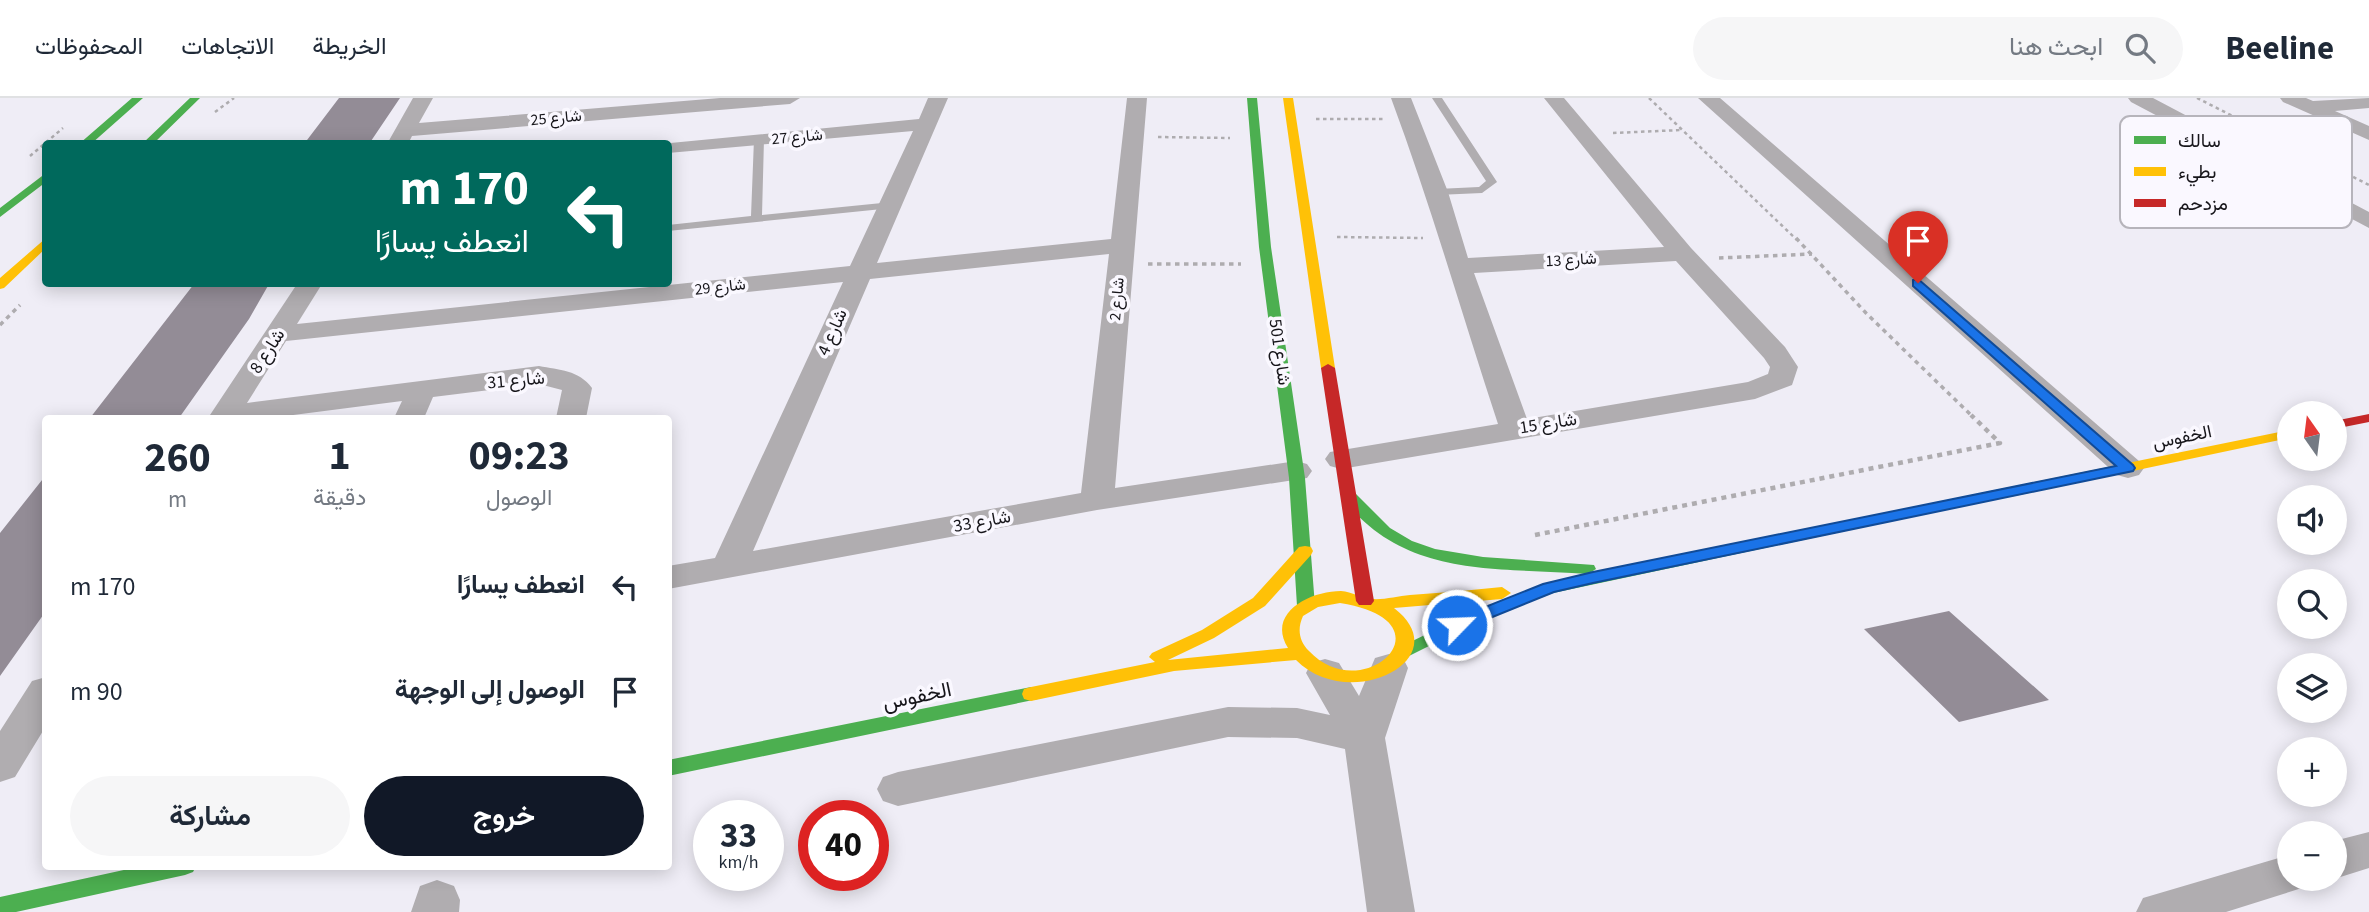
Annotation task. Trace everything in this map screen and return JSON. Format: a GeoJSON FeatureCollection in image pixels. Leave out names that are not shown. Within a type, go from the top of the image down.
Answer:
{"type":"FeatureCollection","features":[{"type":"Feature","properties":{"kind":"street"},"geometry":{"type":"LineString","coordinates":[[89,140],[138,98]]}},
{"type":"Feature","properties":{"kind":"street"},"geometry":{"type":"LineString","coordinates":[[401,137],[423,98]]}},
{"type":"Feature","properties":{"kind":"street","name":"شارع 25"},"geometry":{"type":"LineString","coordinates":[[401,137],[790,98]]}},
{"type":"Feature","properties":{"kind":"street","name":"شارع 4"},"geometry":{"type":"LineString","coordinates":[[728,568],[858,271],[892,205],[938,98]]}},
{"type":"Feature","properties":{"kind":"street","name":"شارع 2"},"geometry":{"type":"LineString","coordinates":[[1097,500],[1137,98]]}},
{"type":"Feature","properties":{"kind":"street","name":"شارع 501"},"geometry":{"type":"LineString","coordinates":[[1251,98],[1267,264],[1305,551],[1306,606]]}},
{"type":"Feature","properties":{"kind":"street"},"geometry":{"type":"LineString","coordinates":[[1288,98],[1341,459],[1370,603]]}},
{"type":"Feature","properties":{"kind":"street"},"geometry":{"type":"LineString","coordinates":[[1554,98],[1684,256]]}},
{"type":"Feature","properties":{"kind":"street"},"geometry":{"type":"LineString","coordinates":[[1708,98],[2128,468]]}},
{"type":"Feature","properties":{"kind":"street"},"geometry":{"type":"LineString","coordinates":[[2138,98],[2172,116]]}},
{"type":"Feature","properties":{"kind":"street"},"geometry":{"type":"LineString","coordinates":[[2290,98],[2330,116]]}},
{"type":"Feature","properties":{"kind":"street"},"geometry":{"type":"LineString","coordinates":[[2310,107],[2369,102]]}},
{"type":"Feature","properties":{"kind":"street"},"geometry":{"type":"LineString","coordinates":[[151,140],[189,103]]}},
{"type":"Feature","properties":{"kind":"street"},"geometry":{"type":"LineString","coordinates":[[1405,108],[1437,192],[1449,238],[1515,429]]}},
{"type":"Feature","properties":{"kind":"street","name":"شارع 27"},"geometry":{"type":"LineString","coordinates":[[672,147],[926,124]]}},
{"type":"Feature","properties":{"kind":"street"},"geometry":{"type":"LineString","coordinates":[[2352,126],[2369,134]]}},
{"type":"Feature","properties":{"kind":"street"},"geometry":{"type":"LineString","coordinates":[[0,214],[42,179]]}},
{"type":"Feature","properties":{"kind":"street"},"geometry":{"type":"LineString","coordinates":[[2352,211],[2369,220]]}},
{"type":"Feature","properties":{"kind":"street"},"geometry":{"type":"LineString","coordinates":[[0,285],[42,245]]}},
{"type":"Feature","properties":{"kind":"street","name":"شارع 29"},"geometry":{"type":"LineString","coordinates":[[278,334],[858,271],[1120,254]]}},
{"type":"Feature","properties":{"kind":"street","name":"شارع 13"},"geometry":{"type":"LineString","coordinates":[[1460,265],[1684,256]]}},
{"type":"Feature","properties":{"kind":"street","name":"شارع 15"},"geometry":{"type":"LineString","coordinates":[[1341,459],[1755,390],[1782,379],[1784,367],[1775,353],[1684,256]]}},
{"type":"Feature","properties":{"kind":"street","name":"شارع 8"},"geometry":{"type":"LineString","coordinates":[[225,415],[307,287]]}},
{"type":"Feature","properties":{"kind":"street","name":"شارع 31"},"geometry":{"type":"LineString","coordinates":[[239,415],[538,376],[556,377],[569,381],[577,388],[572,415]]}},
{"type":"Feature","properties":{"kind":"street"},"geometry":{"type":"LineString","coordinates":[[410,415],[422,390]]}},
{"type":"Feature","properties":{"kind":"street"},"geometry":{"type":"LineString","coordinates":[[2347,422],[2369,418]]}},
{"type":"Feature","properties":{"kind":"street","name":"الخفوس"},"geometry":{"type":"LineString","coordinates":[[1396,660],[1475,617],[1549,588],[1614,572],[2277,437]]}},
{"type":"Feature","properties":{"kind":"street","name":"شارع 33"},"geometry":{"type":"LineString","coordinates":[[672,577],[1097,500],[1296,471]]}},
{"type":"Feature","properties":{"kind":"street"},"geometry":{"type":"LineString","coordinates":[[1350,497],[1385,533],[1427,551],[1469,559],[1614,572]]}},
{"type":"Feature","properties":{"kind":"street"},"geometry":{"type":"LineString","coordinates":[[1103,679],[1174,650],[1237,617],[1273,589],[1305,551]]}},
{"type":"Feature","properties":{"kind":"street","name":"الخفوس"},"geometry":{"type":"LineString","coordinates":[[1370,603],[1549,588]]}},
{"type":"Feature","properties":{"kind":"street"},"geometry":{"type":"LineString","coordinates":[[1270,629],[1292,619],[1306,606],[1328,598],[1370,603],[1397,621],[1405,642],[1364,738]]}},
{"type":"Feature","properties":{"kind":"street"},"geometry":{"type":"LineString","coordinates":[[1292,619],[1288,636],[1364,738],[1391,912]]}},
{"type":"Feature","properties":{"kind":"street","name":"الخفوس"},"geometry":{"type":"LineString","coordinates":[[672,767],[1174,665],[1235,642]]}},
{"type":"Feature","properties":{"kind":"street"},"geometry":{"type":"LineString","coordinates":[[1310,663],[1366,676],[1396,660]]}},
{"type":"Feature","properties":{"kind":"street","name":"الخفوس"},"geometry":{"type":"LineString","coordinates":[[1174,665],[1310,663]]}},
{"type":"Feature","properties":{"kind":"street"},"geometry":{"type":"LineString","coordinates":[[0,766],[42,698]]}},
{"type":"Feature","properties":{"kind":"street"},"geometry":{"type":"LineString","coordinates":[[898,789],[1227,722],[1297,723],[1364,738]]}},
{"type":"Feature","properties":{"kind":"street"},"geometry":{"type":"LineString","coordinates":[[2347,856],[2369,850]]}},
{"type":"Feature","properties":{"kind":"street"},"geometry":{"type":"LineString","coordinates":[[0,906],[166,870]]}},
{"type":"Feature","properties":{"kind":"street"},"geometry":{"type":"LineString","coordinates":[[2160,912],[2241,901],[2277,881]]}},
{"type":"Feature","properties":{"kind":"lane"},"geometry":{"type":"LineString","coordinates":[[189,103],[208,98]]}},
{"type":"Feature","properties":{"kind":"lane"},"geometry":{"type":"LineString","coordinates":[[1437,98],[1492,182],[1488,188],[1475,191],[1437,192]]}},
{"type":"Feature","properties":{"kind":"lane"},"geometry":{"type":"LineString","coordinates":[[756,219],[759,139]]}},
{"type":"Feature","properties":{"kind":"lane"},"geometry":{"type":"LineString","coordinates":[[672,228],[892,205]]}},
{"type":"Feature","properties":{"kind":"path"},"geometry":{"type":"LineString","coordinates":[[2197,98],[2233,116]]}},
{"type":"Feature","properties":{"kind":"path"},"geometry":{"type":"LineString","coordinates":[[1291,119],[1405,108]]}},
{"type":"Feature","properties":{"kind":"path"},"geometry":{"type":"LineString","coordinates":[[48,140],[69,123]]}},
{"type":"Feature","properties":{"kind":"path"},"geometry":{"type":"LineString","coordinates":[[1584,134],[1681,130]]}},
{"type":"Feature","properties":{"kind":"path"},"geometry":{"type":"LineString","coordinates":[[1132,137],[1255,138]]}},
{"type":"Feature","properties":{"kind":"path"},"geometry":{"type":"LineString","coordinates":[[30,155],[42,145]]}},
{"type":"Feature","properties":{"kind":"path"},"geometry":{"type":"LineString","coordinates":[[2352,176],[2369,185]]}},
{"type":"Feature","properties":{"kind":"path"},"geometry":{"type":"LineString","coordinates":[[1308,237],[1449,238]]}},
{"type":"Feature","properties":{"kind":"path"},"geometry":{"type":"LineString","coordinates":[[1120,254],[1267,264]]}},
{"type":"Feature","properties":{"kind":"path"},"geometry":{"type":"LineString","coordinates":[[1684,256],[1812,254]]}},
{"type":"Feature","properties":{"kind":"building"},"geometry":{"type":"Polygon","coordinates":[[[339,98],[400,98],[372,140],[307,140],[339,98]]]}},
{"type":"Feature","properties":{"kind":"building"},"geometry":{"type":"Polygon","coordinates":[[[192,287],[267,287],[249,319],[181,415],[92,415],[192,287]]]}},
{"type":"Feature","properties":{"kind":"building"},"geometry":{"type":"Polygon","coordinates":[[[42,480],[42,617],[0,676],[0,533],[42,480]]]}},
{"type":"Feature","properties":{"kind":"building"},"geometry":{"type":"Polygon","coordinates":[[[1949,611],[2049,700],[1959,722],[1864,629],[1949,611]]]}},
{"type":"Feature","properties":{"kind":"traffic: fast"},"geometry":{"type":"LineString","coordinates":[[89,140],[138,98]]}},
{"type":"Feature","properties":{"kind":"traffic: fast"},"geometry":{"type":"LineString","coordinates":[[151,140],[195,98]]}},
{"type":"Feature","properties":{"kind":"traffic: fast"},"geometry":{"type":"LineString","coordinates":[[1252,98],[1265,247],[1297,478],[1306,606]]}},
{"type":"Feature","properties":{"kind":"traffic: fast"},"geometry":{"type":"LineString","coordinates":[[0,214],[42,179]]}},
{"type":"Feature","properties":{"kind":"traffic: fast"},"geometry":{"type":"LineString","coordinates":[[1403,653],[1475,616],[1549,588],[2010,492]]}},
{"type":"Feature","properties":{"kind":"traffic: fast"},"geometry":{"type":"LineString","coordinates":[[1350,497],[1384,532],[1430,553],[1483,562],[1588,569]]}},
{"type":"Feature","properties":{"kind":"traffic: fast"},"geometry":{"type":"LineString","coordinates":[[672,767],[1031,694]]}},
{"type":"Feature","properties":{"kind":"traffic: fast"},"geometry":{"type":"LineString","coordinates":[[0,906],[166,870]]}},
{"type":"Feature","properties":{"kind":"traffic: slow"},"geometry":{"type":"LineString","coordinates":[[1288,98],[1328,368]]}},
{"type":"Feature","properties":{"kind":"traffic: slow"},"geometry":{"type":"LineString","coordinates":[[0,285],[42,245]]}},
{"type":"Feature","properties":{"kind":"traffic: slow"},"geometry":{"type":"LineString","coordinates":[[2010,492],[2277,436]]}},
{"type":"Feature","properties":{"kind":"traffic: slow"},"geometry":{"type":"LineString","coordinates":[[1158,657],[1208,634],[1259,602],[1305,551]]}},
{"type":"Feature","properties":{"kind":"traffic: slow"},"geometry":{"type":"LineString","coordinates":[[1374,604],[1502,593]]}},
{"type":"Feature","properties":{"kind":"traffic: slow"},"geometry":{"type":"LineString","coordinates":[[1340,597],[1376,606],[1397,619],[1403,628],[1405,639],[1401,655],[1392,665],[1364,675],[1337,676],[1319,669],[1300,653],[1290,633],[1291,623],[1297,613],[1308,604],[1340,597]]}},
{"type":"Feature","properties":{"kind":"traffic: slow"},"geometry":{"type":"LineString","coordinates":[[1031,694],[1174,665],[1296,654]]}},
{"type":"Feature","properties":{"kind":"traffic: jam"},"geometry":{"type":"LineString","coordinates":[[1328,368],[1365,601]]}},
{"type":"Feature","properties":{"kind":"traffic: jam"},"geometry":{"type":"LineString","coordinates":[[2347,422],[2369,418]]}},
{"type":"Feature","properties":{"kind":"route"},"geometry":{"type":"LineString","coordinates":[[1457,625],[1512,601],[1593,577],[2128,468],[1918,283]]}}]}
